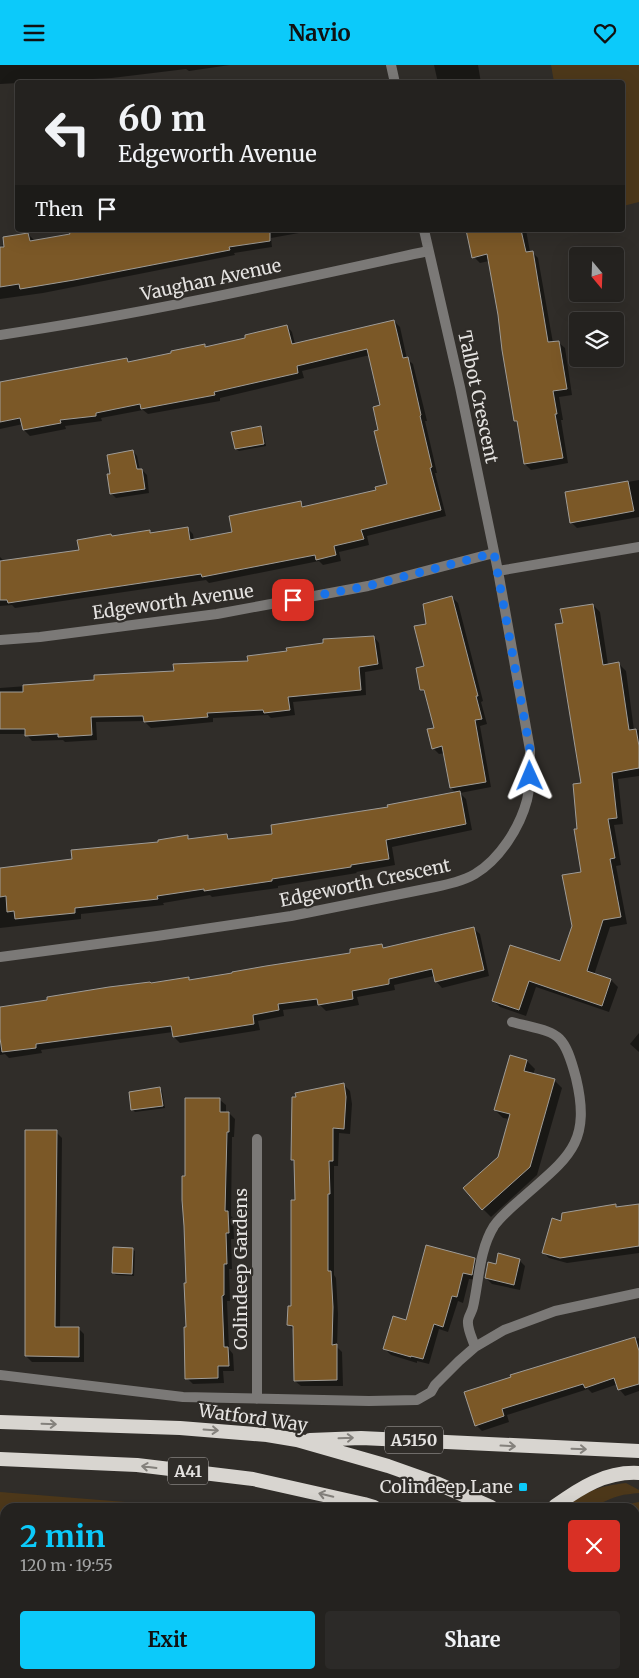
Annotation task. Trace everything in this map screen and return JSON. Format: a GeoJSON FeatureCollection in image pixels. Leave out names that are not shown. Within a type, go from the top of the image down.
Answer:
{"type":"FeatureCollection","features":[{"type":"Feature","properties":{"kind":"highway","name":"Watford Way"},"geometry":{"type":"LineString","coordinates":[[0,1422],[180,1428],[266,1435],[297,1440],[388,1466],[436,1483],[482,1503]]}},
{"type":"Feature","properties":{"kind":"highway","name":"A5150"},"geometry":{"type":"LineString","coordinates":[[297,1440],[361,1438],[639,1451]]}},
{"type":"Feature","properties":{"kind":"highway","name":"A41"},"geometry":{"type":"LineString","coordinates":[[0,1459],[137,1465],[253,1479],[360,1503]]}},
{"type":"Feature","properties":{"kind":"highway"},"geometry":{"type":"LineString","coordinates":[[559,1503],[580,1488],[602,1478],[631,1472],[639,1473]]}},
{"type":"Feature","properties":{"kind":"street"},"geometry":{"type":"LineString","coordinates":[[391,65],[394,80]]}},
{"type":"Feature","properties":{"kind":"street","name":"Talbot Crescent"},"geometry":{"type":"LineString","coordinates":[[424,232],[460,387],[498,571]]}},
{"type":"Feature","properties":{"kind":"street","name":"Vaughan Avenue"},"geometry":{"type":"LineString","coordinates":[[0,335],[86,323],[258,289],[428,251]]}},
{"type":"Feature","properties":{"kind":"street"},"geometry":{"type":"LineString","coordinates":[[498,571],[639,547]]}},
{"type":"Feature","properties":{"kind":"street","name":"Edgeworth Avenue"},"geometry":{"type":"LineString","coordinates":[[0,640],[40,637],[218,614],[368,586],[494,553]]}},
{"type":"Feature","properties":{"kind":"street","name":"Edgeworth Crescent"},"geometry":{"type":"LineString","coordinates":[[0,957],[157,937],[292,916],[435,887],[476,873],[493,859],[506,844],[518,825],[527,800],[530,776],[530,750],[498,571]]}},
{"type":"Feature","properties":{"kind":"street"},"geometry":{"type":"LineString","coordinates":[[475,1347],[468,1321],[472,1310],[483,1252],[494,1226],[561,1163],[572,1149],[579,1133],[582,1116],[581,1099],[574,1073],[567,1049],[561,1038],[553,1033],[512,1022]]}},
{"type":"Feature","properties":{"kind":"street","name":"Colindeep Gardens"},"geometry":{"type":"LineString","coordinates":[[257,1139],[257,1399]]}},
{"type":"Feature","properties":{"kind":"street"},"geometry":{"type":"LineString","coordinates":[[0,1375],[183,1397],[399,1402],[417,1400],[430,1392],[475,1347],[504,1330],[528,1319],[555,1311],[639,1293]]}},
{"type":"Feature","properties":{"kind":"shaded area"},"geometry":{"type":"Polygon","coordinates":[[[551,65],[639,65],[639,202],[625,206],[625,80],[554,80],[551,65]]]}},
{"type":"Feature","properties":{"kind":"shaded area"},"geometry":{"type":"Polygon","coordinates":[[[626,1483],[639,1490],[639,1493],[621,1495],[599,1503],[572,1503],[596,1489],[626,1483]]]}},
{"type":"Feature","properties":{"kind":"shaded area"},"geometry":{"type":"Polygon","coordinates":[[[0,1492],[138,1503],[0,1503],[0,1492]]]}},
{"type":"Feature","properties":{"kind":"building"},"geometry":{"type":"Polygon","coordinates":[[[69,232],[270,232],[270,241],[229,247],[230,250],[74,280],[20,289],[19,284],[0,287],[0,247],[4,247],[3,237],[28,233],[30,241],[70,234],[69,232]]]}},
{"type":"Feature","properties":{"kind":"building"},"geometry":{"type":"Polygon","coordinates":[[[466,232],[521,232],[526,252],[533,251],[548,342],[559,341],[567,389],[553,391],[563,458],[524,464],[517,421],[514,421],[487,254],[472,258],[466,232]]]}},
{"type":"Feature","properties":{"kind":"building"},"geometry":{"type":"Polygon","coordinates":[[[394,320],[403,358],[408,357],[432,467],[430,468],[441,510],[361,530],[364,539],[334,546],[336,555],[316,560],[315,555],[202,577],[201,574],[8,603],[7,600],[0,600],[0,561],[79,550],[77,540],[111,534],[112,536],[150,530],[150,533],[188,527],[190,540],[232,532],[229,516],[301,501],[302,507],[376,490],[375,487],[387,484],[374,431],[378,430],[373,407],[380,405],[367,349],[297,366],[298,373],[214,392],[215,395],[141,409],[140,404],[96,413],[96,416],[60,420],[61,423],[23,430],[20,418],[0,422],[0,382],[127,358],[128,362],[205,344],[205,347],[245,338],[245,335],[287,325],[292,344],[394,320]]]}},
{"type":"Feature","properties":{"kind":"building"},"geometry":{"type":"Polygon","coordinates":[[[261,426],[264,444],[235,449],[231,432],[261,426]]]}},
{"type":"Feature","properties":{"kind":"building"},"geometry":{"type":"Polygon","coordinates":[[[133,450],[137,469],[142,469],[145,489],[110,494],[107,474],[110,474],[107,455],[133,450]]]}},
{"type":"Feature","properties":{"kind":"building"},"geometry":{"type":"Polygon","coordinates":[[[628,481],[634,511],[570,523],[565,492],[628,481]]]}},
{"type":"Feature","properties":{"kind":"building"},"geometry":{"type":"Polygon","coordinates":[[[452,596],[478,696],[476,696],[482,719],[475,720],[486,782],[450,788],[442,746],[432,749],[427,729],[434,728],[424,690],[420,690],[416,668],[424,666],[414,626],[426,624],[423,604],[452,596]]]}},
{"type":"Feature","properties":{"kind":"building"},"geometry":{"type":"Polygon","coordinates":[[[593,604],[603,665],[619,662],[629,730],[636,729],[639,746],[639,768],[612,773],[617,818],[608,819],[615,858],[610,859],[621,917],[603,920],[587,971],[611,979],[602,1006],[529,981],[519,1010],[492,1001],[510,945],[560,961],[572,926],[562,875],[581,872],[574,829],[577,829],[573,784],[581,783],[555,624],[563,623],[560,609],[593,604]]]}},
{"type":"Feature","properties":{"kind":"building"},"geometry":{"type":"Polygon","coordinates":[[[374,636],[378,664],[359,667],[361,690],[288,697],[290,710],[264,713],[263,710],[207,713],[208,717],[144,722],[143,716],[91,717],[92,735],[58,737],[58,734],[25,736],[25,729],[0,729],[0,692],[23,692],[23,685],[94,680],[94,675],[174,671],[173,664],[248,661],[247,656],[287,651],[286,648],[323,643],[323,639],[374,636]]]}},
{"type":"Feature","properties":{"kind":"building"},"geometry":{"type":"Polygon","coordinates":[[[460,791],[466,824],[386,840],[389,859],[272,879],[272,881],[157,896],[158,899],[75,908],[75,913],[15,919],[14,911],[7,912],[6,896],[0,897],[0,868],[72,859],[71,850],[158,842],[158,840],[188,835],[188,839],[227,834],[228,839],[272,834],[271,825],[388,807],[387,805],[460,791]]]}},
{"type":"Feature","properties":{"kind":"building"},"geometry":{"type":"Polygon","coordinates":[[[474,927],[484,970],[435,982],[432,969],[389,979],[389,984],[352,991],[353,999],[318,1005],[317,999],[278,1004],[279,1010],[253,1015],[254,1024],[173,1037],[171,1026],[36,1044],[36,1048],[2,1052],[0,1007],[47,1000],[47,997],[109,987],[189,977],[189,980],[232,973],[350,953],[350,949],[382,944],[383,948],[474,927]]]}},
{"type":"Feature","properties":{"kind":"building"},"geometry":{"type":"Polygon","coordinates":[[[510,1055],[527,1060],[524,1071],[555,1079],[530,1167],[482,1210],[463,1188],[498,1157],[510,1114],[494,1110],[510,1055]]]}},
{"type":"Feature","properties":{"kind":"building"},"geometry":{"type":"Polygon","coordinates":[[[344,1083],[346,1097],[344,1129],[333,1128],[333,1161],[329,1161],[330,1194],[328,1194],[328,1271],[331,1271],[333,1307],[332,1345],[337,1344],[337,1380],[294,1381],[293,1326],[287,1325],[288,1306],[291,1306],[291,1200],[295,1200],[294,1160],[291,1160],[292,1097],[296,1097],[295,1093],[344,1083]]]}},
{"type":"Feature","properties":{"kind":"building"},"geometry":{"type":"Polygon","coordinates":[[[160,1087],[163,1106],[131,1110],[129,1092],[160,1087]]]}},
{"type":"Feature","properties":{"kind":"building"},"geometry":{"type":"Polygon","coordinates":[[[185,1098],[220,1098],[220,1112],[229,1112],[225,1211],[228,1211],[229,1233],[226,1233],[227,1264],[224,1264],[224,1295],[222,1296],[224,1347],[228,1347],[229,1366],[218,1366],[218,1378],[185,1379],[184,1327],[186,1327],[184,1283],[186,1283],[182,1176],[185,1176],[185,1098]]]}},
{"type":"Feature","properties":{"kind":"building"},"geometry":{"type":"Polygon","coordinates":[[[25,1130],[57,1130],[55,1327],[79,1327],[79,1357],[25,1356],[25,1130]]]}},
{"type":"Feature","properties":{"kind":"building"},"geometry":{"type":"Polygon","coordinates":[[[616,1204],[616,1207],[639,1204],[639,1246],[560,1258],[542,1253],[552,1218],[561,1221],[562,1213],[616,1204]]]}},
{"type":"Feature","properties":{"kind":"building"},"geometry":{"type":"Polygon","coordinates":[[[426,1245],[475,1258],[472,1275],[463,1273],[457,1297],[452,1296],[443,1327],[434,1324],[423,1359],[383,1349],[393,1316],[406,1320],[426,1245]]]}},
{"type":"Feature","properties":{"kind":"building"},"geometry":{"type":"Polygon","coordinates":[[[113,1247],[133,1248],[132,1274],[112,1273],[113,1247]]]}},
{"type":"Feature","properties":{"kind":"building"},"geometry":{"type":"Polygon","coordinates":[[[498,1253],[520,1259],[514,1285],[485,1278],[488,1262],[496,1264],[498,1253]]]}},
{"type":"Feature","properties":{"kind":"building"},"geometry":{"type":"Polygon","coordinates":[[[635,1337],[639,1351],[639,1384],[618,1390],[614,1378],[585,1388],[583,1384],[502,1409],[504,1416],[475,1426],[464,1392],[511,1377],[510,1375],[635,1337]]]}},
{"type":"Feature","properties":{"kind":"place","name":"Colindeep Lane"},"geometry":{"type":"Point","coordinates":[523,1487]}},
{"type":"Feature","properties":{"kind":"route"},"geometry":{"type":"LineString","coordinates":[[293,600],[368,586],[494,553],[530,750],[530,776]]}}]}
